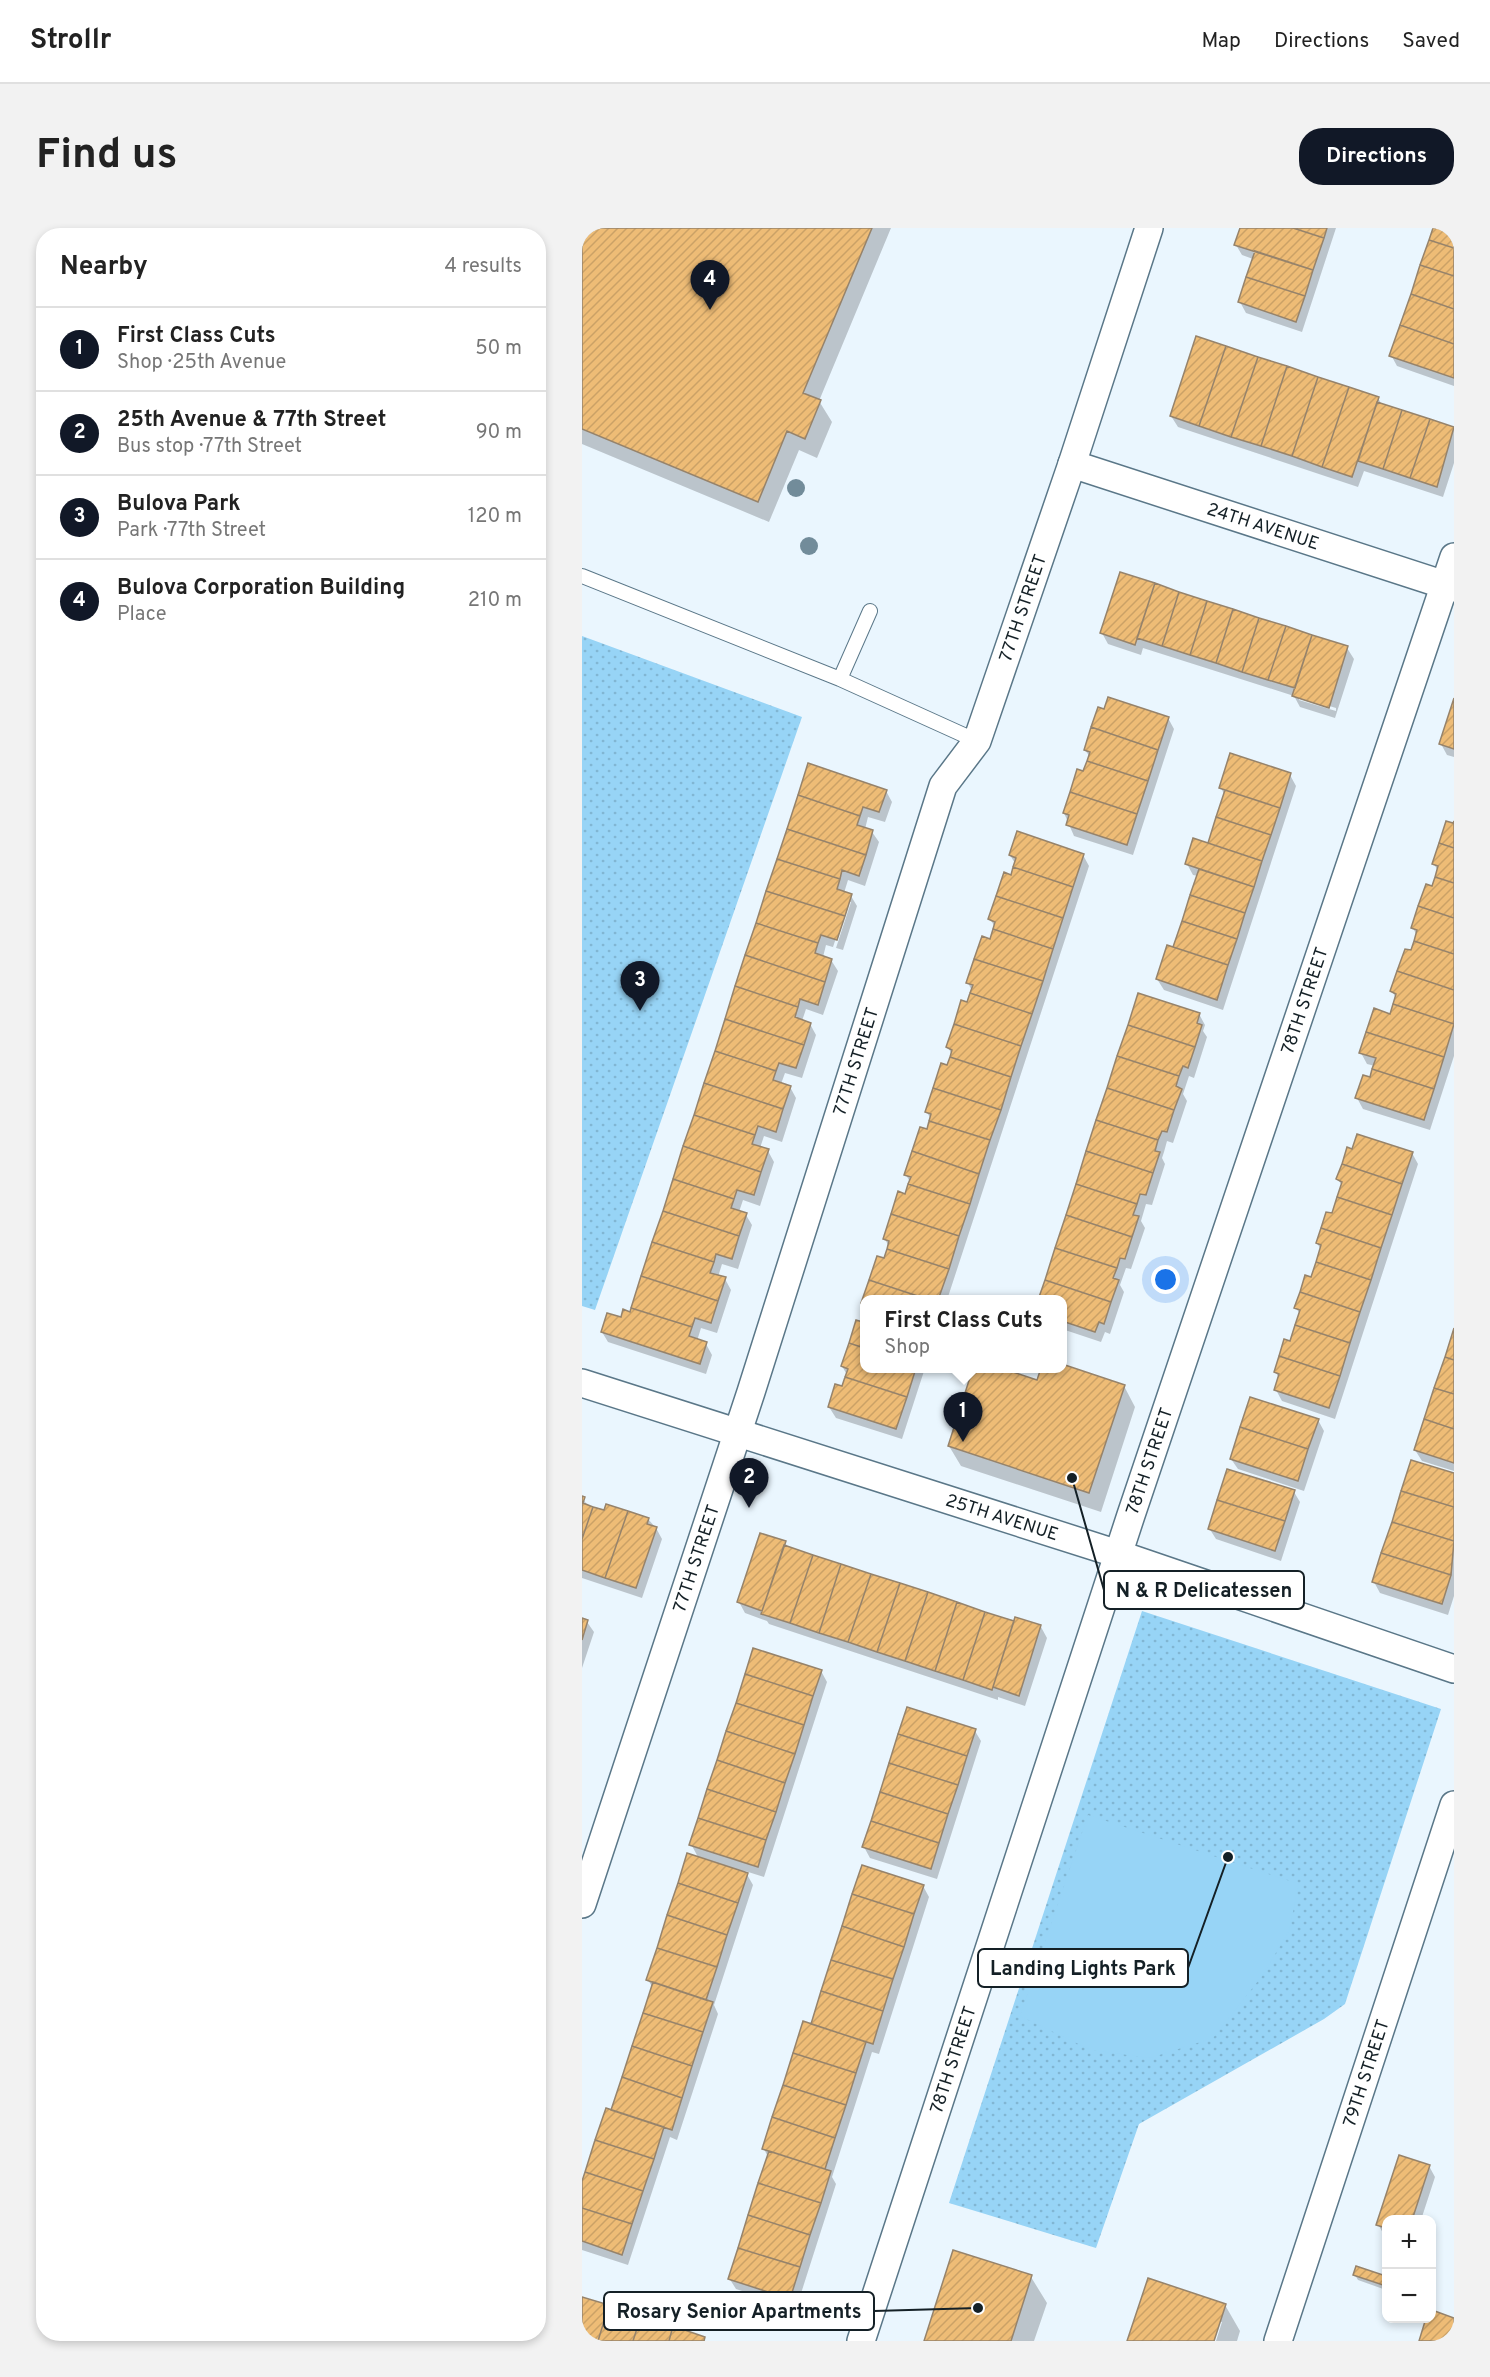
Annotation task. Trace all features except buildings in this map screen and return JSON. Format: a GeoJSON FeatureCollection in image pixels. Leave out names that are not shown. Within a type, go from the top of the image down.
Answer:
{"type":"FeatureCollection","features":[{"type":"Feature","properties":{"kind":"street","name":"77TH STREET"},"geometry":{"type":"LineString","coordinates":[[582,1904],[738,1432],[943,786],[977,741],[1072,465],[1149,228]]}},
{"type":"Feature","properties":{"kind":"street","name":"24TH AVENUE"},"geometry":{"type":"LineString","coordinates":[[1072,465],[1449,587]]}},
{"type":"Feature","properties":{"kind":"street","name":"78TH STREET"},"geometry":{"type":"LineString","coordinates":[[861,2341],[1118,1554],[1449,587],[1454,557]]}},
{"type":"Feature","properties":{"kind":"street","name":"25TH AVENUE"},"geometry":{"type":"LineString","coordinates":[[582,1383],[1118,1554],[1454,1669]]}},
{"type":"Feature","properties":{"kind":"street","name":"79TH STREET"},"geometry":{"type":"LineString","coordinates":[[1278,2341],[1454,1805]]}},
{"type":"Feature","properties":{"kind":"lane"},"geometry":{"type":"LineString","coordinates":[[582,576],[840,679],[977,741]]}},
{"type":"Feature","properties":{"kind":"lane"},"geometry":{"type":"LineString","coordinates":[[840,679],[870,611]]}},
{"type":"Feature","properties":{"kind":"shaded area"},"geometry":{"type":"Polygon","coordinates":[[[582,636],[802,717],[595,1310],[582,1306],[582,636]]]}},
{"type":"Feature","properties":{"kind":"shaded area"},"geometry":{"type":"Polygon","coordinates":[[[1142,1611],[1441,1709],[1345,2004],[1324,2019],[1139,2124],[1096,2248],[949,2203],[1142,1611]]]}},
{"type":"Feature","properties":{"kind":"shaded area"},"geometry":{"type":"Polygon","coordinates":[[[1088,1815],[1299,1884],[1289,1931],[1262,1976],[1213,2038],[1150,2058],[1091,2050],[1020,2016],[1088,1815]]]}},
{"type":"Feature","properties":{"kind":"place","name":"Bulova Corporation Building"},"geometry":{"type":"Point","coordinates":[710,310]}},
{"type":"Feature","properties":{"kind":"place","name":"Bulova Park"},"geometry":{"type":"Point","coordinates":[640,1011]}},
{"type":"Feature","properties":{"kind":"place","name":"First Class Cuts"},"geometry":{"type":"Point","coordinates":[963,1442]}},
{"type":"Feature","properties":{"kind":"place","name":"N & R Delicatessen"},"geometry":{"type":"Point","coordinates":[1072,1478]}},
{"type":"Feature","properties":{"kind":"place","name":"25th Avenue & 77th Street"},"geometry":{"type":"Point","coordinates":[749,1508]}},
{"type":"Feature","properties":{"kind":"place","name":"Landing Lights Park"},"geometry":{"type":"Point","coordinates":[1228,1857]}},
{"type":"Feature","properties":{"kind":"place","name":"Rosary Senior Apartments"},"geometry":{"type":"Point","coordinates":[978,2308]}}]}
